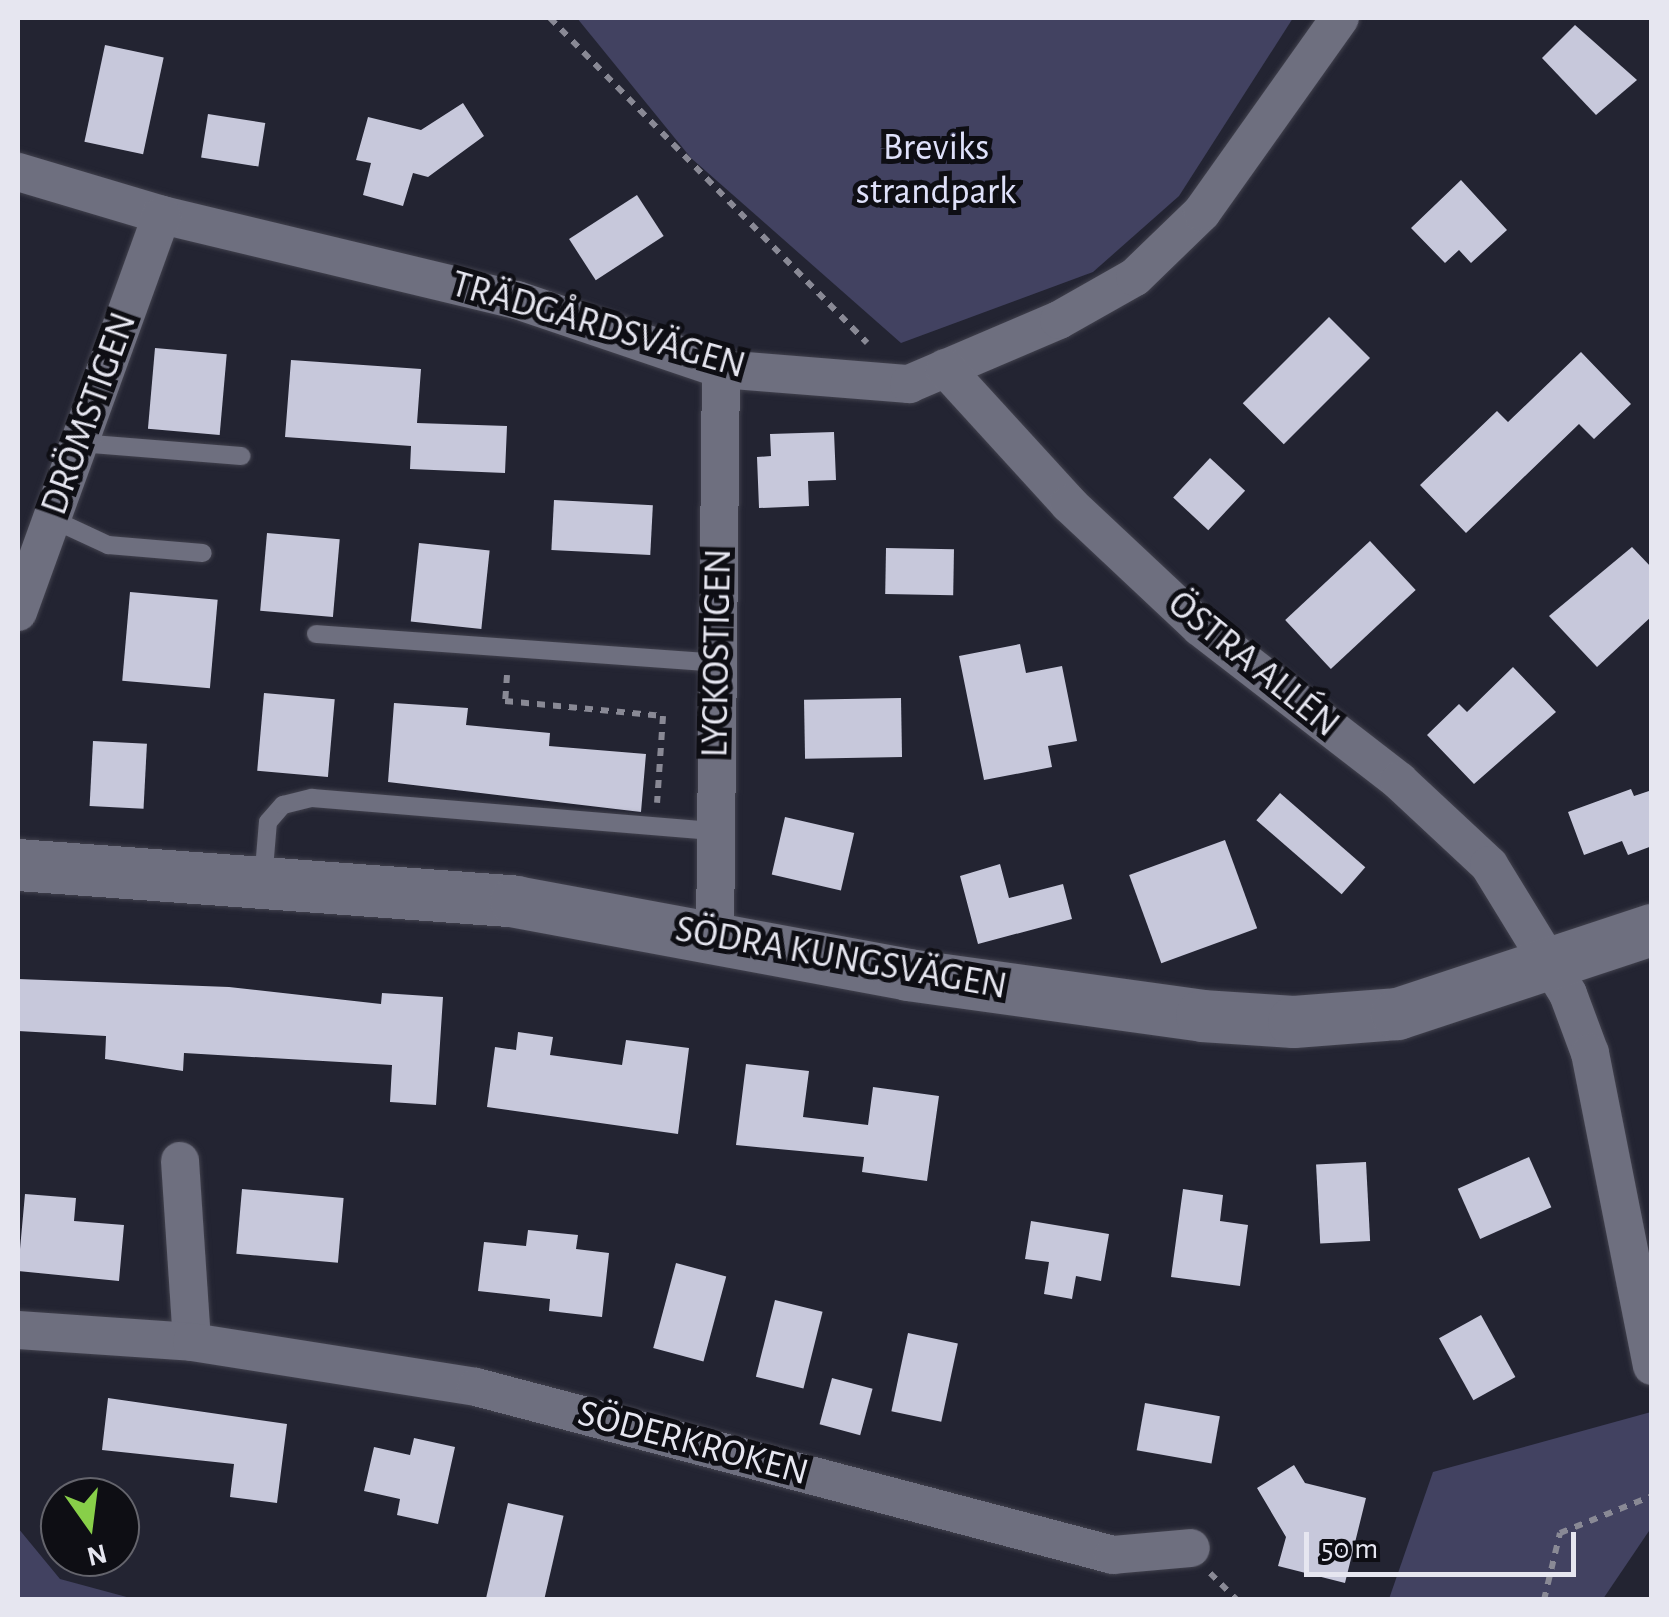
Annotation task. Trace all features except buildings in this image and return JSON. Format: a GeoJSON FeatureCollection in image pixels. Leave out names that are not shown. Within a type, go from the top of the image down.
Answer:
{"type":"FeatureCollection","features":[{"type":"Feature","properties":{"kind":"street","name":"TRÄDGÅRDSVÄGEN"},"geometry":{"type":"LineString","coordinates":[[18,172],[162,215],[517,300],[720,369],[908,384],[1059,320],[1135,277],[1202,212],[1340,18]]}},
{"type":"Feature","properties":{"kind":"street","name":"DRÖMSTIGEN"},"geometry":{"type":"LineString","coordinates":[[18,612],[162,215]]}},
{"type":"Feature","properties":{"kind":"street","name":"ÖSTRA ALLÉN"},"geometry":{"type":"LineString","coordinates":[[945,368],[1068,504],[1200,627],[1399,781],[1490,865],[1550,966],[1590,1053],[1652,1366]]}},
{"type":"Feature","properties":{"kind":"street","name":"LYCKOSTIGEN"},"geometry":{"type":"LineString","coordinates":[[715,938],[720,369]]}},
{"type":"Feature","properties":{"kind":"street","name":"SÖDRA KUNGSVÄGEN"},"geometry":{"type":"LineString","coordinates":[[18,865],[516,902],[908,975],[1202,1016],[1294,1022],[1398,1014],[1652,930]]}},
{"type":"Feature","properties":{"kind":"street"},"geometry":{"type":"LineString","coordinates":[[180,1161],[192,1342]]}},
{"type":"Feature","properties":{"kind":"street","name":"SÖDERKROKEN"},"geometry":{"type":"LineString","coordinates":[[18,1330],[192,1342],[476,1387],[1113,1555],[1190,1548]]}},
{"type":"Feature","properties":{"kind":"lane"},"geometry":{"type":"LineString","coordinates":[[80,443],[240,456]]}},
{"type":"Feature","properties":{"kind":"lane"},"geometry":{"type":"LineString","coordinates":[[52,518],[108,545],[202,553]]}},
{"type":"Feature","properties":{"kind":"lane"},"geometry":{"type":"LineString","coordinates":[[316,634],[718,663]]}},
{"type":"Feature","properties":{"kind":"lane"},"geometry":{"type":"LineString","coordinates":[[264,882],[268,822],[283,805],[312,798],[716,831]]}},
{"type":"Feature","properties":{"kind":"path"},"geometry":{"type":"LineString","coordinates":[[550,18],[694,172],[908,384]]}},
{"type":"Feature","properties":{"kind":"path"},"geometry":{"type":"LineString","coordinates":[[505,701],[663,716],[656,826]]}},
{"type":"Feature","properties":{"kind":"path"},"geometry":{"type":"LineString","coordinates":[[1544,1600],[1560,1533],[1652,1496]]}},
{"type":"Feature","properties":{"kind":"green space","name":"Breviks strandpark"},"geometry":{"type":"Polygon","coordinates":[[[577,18],[1293,18],[1179,196],[1093,272],[901,343],[691,158],[577,18]]]}},
{"type":"Feature","properties":{"kind":"green space"},"geometry":{"type":"Polygon","coordinates":[[[1651,1412],[1651,1528],[1603,1599],[1389,1599],[1433,1472],[1651,1412]]]}},
{"type":"Feature","properties":{"kind":"green space"},"geometry":{"type":"Polygon","coordinates":[[[18,1528],[40,1555],[40,1577],[58,1577],[134,1599],[18,1599],[18,1528]]]}}]}
